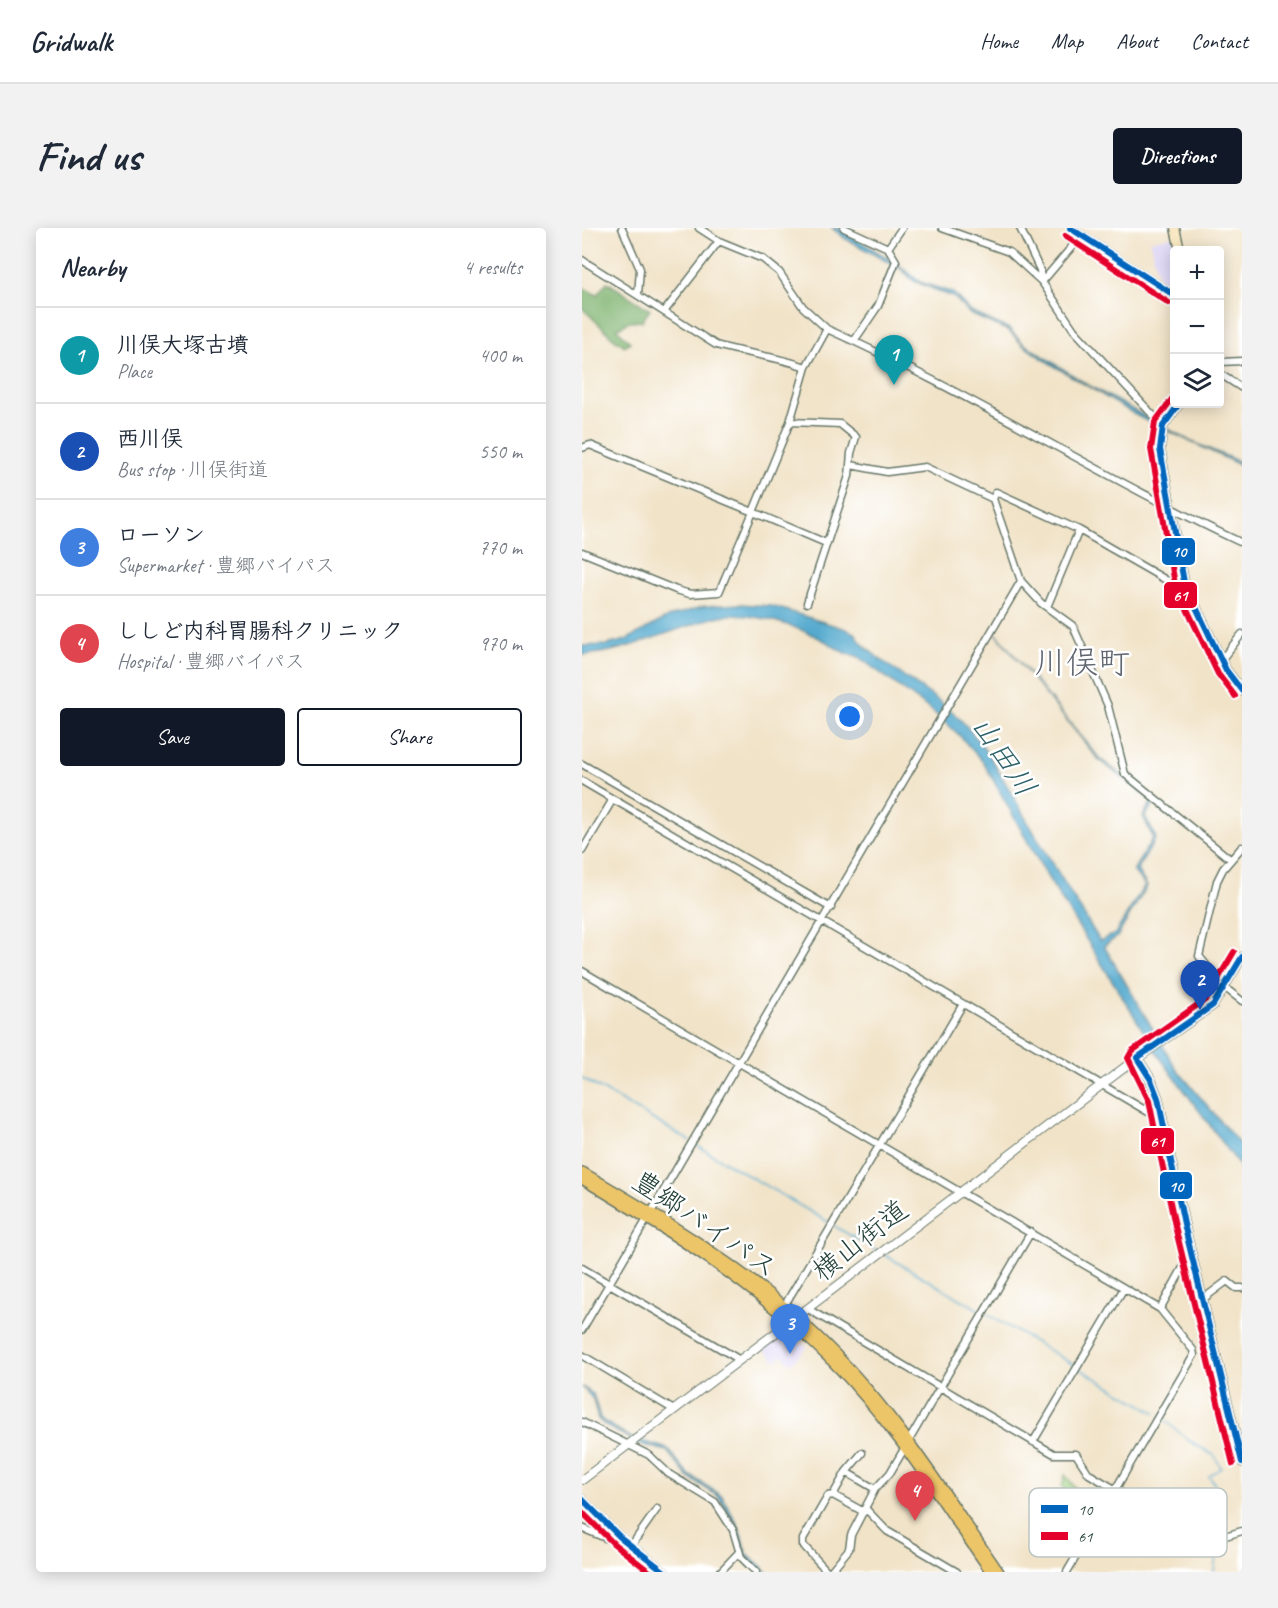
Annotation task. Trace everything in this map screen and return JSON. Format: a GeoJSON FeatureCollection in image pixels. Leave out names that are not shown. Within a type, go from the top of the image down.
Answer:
{"type":"FeatureCollection","features":[{"type":"Feature","properties":{"kind":"main road"},"geometry":{"type":"LineString","coordinates":[[1175,228],[1179,246]]}},
{"type":"Feature","properties":{"kind":"main road"},"geometry":{"type":"LineString","coordinates":[[1176,408],[1163,426],[1160,449],[1187,592],[1221,660],[1242,691]]}},
{"type":"Feature","properties":{"kind":"main road"},"geometry":{"type":"LineString","coordinates":[[1242,957],[1213,1005],[1137,1058],[1155,1090],[1191,1253],[1242,1462]]}},
{"type":"Feature","properties":{"kind":"main road","name":"豊郷バイパス"},"geometry":{"type":"LineString","coordinates":[[584,1179],[651,1215],[782,1309],[907,1444],[993,1571]]}},
{"type":"Feature","properties":{"kind":"street"},"geometry":{"type":"LineString","coordinates":[[699,228],[719,241],[763,259],[779,272],[803,307],[827,329],[887,356],[1171,510],[1242,543]]}},
{"type":"Feature","properties":{"kind":"street"},"geometry":{"type":"LineString","coordinates":[[844,228],[888,248],[896,261],[878,306],[854,341]]}},
{"type":"Feature","properties":{"kind":"street"},"geometry":{"type":"LineString","coordinates":[[888,248],[902,228]]}},
{"type":"Feature","properties":{"kind":"street"},"geometry":{"type":"LineString","coordinates":[[942,228],[1009,252],[1041,282],[1074,330],[1163,426]]}},
{"type":"Feature","properties":{"kind":"street"},"geometry":{"type":"LineString","coordinates":[[1020,228],[1040,270],[1041,282]]}},
{"type":"Feature","properties":{"kind":"street"},"geometry":{"type":"LineString","coordinates":[[1070,228],[1170,292]]}},
{"type":"Feature","properties":{"kind":"street"},"geometry":{"type":"LineString","coordinates":[[623,229],[640,269],[638,295]]}},
{"type":"Feature","properties":{"kind":"street"},"geometry":{"type":"LineString","coordinates":[[1041,282],[1082,236]]}},
{"type":"Feature","properties":{"kind":"street"},"geometry":{"type":"LineString","coordinates":[[664,312],[719,241]]}},
{"type":"Feature","properties":{"kind":"street"},"geometry":{"type":"LineString","coordinates":[[582,260],[716,345],[741,352],[776,356],[806,367]]}},
{"type":"Feature","properties":{"kind":"street"},"geometry":{"type":"LineString","coordinates":[[582,552],[676,590],[690,594],[719,592],[790,422],[806,367],[827,329]]}},
{"type":"Feature","properties":{"kind":"street"},"geometry":{"type":"LineString","coordinates":[[1224,362],[1242,361]]}},
{"type":"Feature","properties":{"kind":"street"},"geometry":{"type":"LineString","coordinates":[[1224,377],[1242,388]]}},
{"type":"Feature","properties":{"kind":"street"},"geometry":{"type":"LineString","coordinates":[[790,422],[840,424],[856,437],[851,453],[851,465],[807,603]]}},
{"type":"Feature","properties":{"kind":"street"},"geometry":{"type":"LineString","coordinates":[[582,448],[590,445],[601,449],[826,543]]}},
{"type":"Feature","properties":{"kind":"street"},"geometry":{"type":"LineString","coordinates":[[851,465],[887,472],[925,467],[993,499]]}},
{"type":"Feature","properties":{"kind":"street"},"geometry":{"type":"LineString","coordinates":[[1187,592],[1079,530],[996,492],[993,499],[1021,581],[1047,607],[1073,626],[1108,706],[1125,774],[1230,859]]}},
{"type":"Feature","properties":{"kind":"street"},"geometry":{"type":"LineString","coordinates":[[1047,607],[1079,530]]}},
{"type":"Feature","properties":{"kind":"street"},"geometry":{"type":"LineString","coordinates":[[582,1330],[740,1064],[1021,581]]}},
{"type":"Feature","properties":{"kind":"street"},"geometry":{"type":"LineString","coordinates":[[1221,660],[1242,634]]}},
{"type":"Feature","properties":{"kind":"street"},"geometry":{"type":"LineString","coordinates":[[582,764],[831,908]]}},
{"type":"Feature","properties":{"kind":"street"},"geometry":{"type":"LineString","coordinates":[[582,781],[1162,1120]]}},
{"type":"Feature","properties":{"kind":"street"},"geometry":{"type":"LineString","coordinates":[[582,850],[613,799]]}},
{"type":"Feature","properties":{"kind":"street"},"geometry":{"type":"LineString","coordinates":[[1241,850],[1230,859],[1217,881],[1199,956],[1224,987],[1242,1001]]}},
{"type":"Feature","properties":{"kind":"street"},"geometry":{"type":"LineString","coordinates":[[582,971],[1160,1309],[1193,1350],[1194,1355],[1116,1488]]}},
{"type":"Feature","properties":{"kind":"street"},"geometry":{"type":"LineString","coordinates":[[782,1309],[963,1004]]}},
{"type":"Feature","properties":{"kind":"street","name":"横山街道"},"geometry":{"type":"LineString","coordinates":[[582,1480],[1137,1058]]}},
{"type":"Feature","properties":{"kind":"street"},"geometry":{"type":"LineString","coordinates":[[861,1453],[846,1472],[833,1495],[828,1496],[803,1539],[803,1545],[829,1572],[849,1549],[851,1535],[875,1489],[890,1473],[1030,1232]]}},
{"type":"Feature","properties":{"kind":"street"},"geometry":{"type":"LineString","coordinates":[[1160,1309],[1191,1253]]}},
{"type":"Feature","properties":{"kind":"street"},"geometry":{"type":"LineString","coordinates":[[582,1268],[740,1360]]}},
{"type":"Feature","properties":{"kind":"street"},"geometry":{"type":"LineString","coordinates":[[1203,1299],[1227,1281],[1236,1288],[1242,1288]]}},
{"type":"Feature","properties":{"kind":"street"},"geometry":{"type":"LineString","coordinates":[[1033,1442],[1125,1288]]}},
{"type":"Feature","properties":{"kind":"street"},"geometry":{"type":"LineString","coordinates":[[808,1309],[1058,1456],[1076,1454],[1089,1474],[1112,1488]]}},
{"type":"Feature","properties":{"kind":"street"},"geometry":{"type":"LineString","coordinates":[[582,1355],[674,1410]]}},
{"type":"Feature","properties":{"kind":"street"},"geometry":{"type":"LineString","coordinates":[[582,1422],[650,1455],[669,1474],[715,1502],[733,1530],[740,1552],[755,1572]]}},
{"type":"Feature","properties":{"kind":"street"},"geometry":{"type":"LineString","coordinates":[[846,1472],[875,1489]]}},
{"type":"Feature","properties":{"kind":"street"},"geometry":{"type":"LineString","coordinates":[[833,1495],[865,1510],[887,1532],[957,1572]]}},
{"type":"Feature","properties":{"kind":"street"},"geometry":{"type":"LineString","coordinates":[[582,1499],[634,1549],[665,1572]]}},
{"type":"Feature","properties":{"kind":"street"},"geometry":{"type":"LineString","coordinates":[[634,1549],[657,1509]]}},
{"type":"Feature","properties":{"kind":"street"},"geometry":{"type":"LineString","coordinates":[[582,1528],[634,1549]]}},
{"type":"Feature","properties":{"kind":"street"},"geometry":{"type":"LineString","coordinates":[[1227,1536],[1242,1532]]}},
{"type":"Feature","properties":{"kind":"street"},"geometry":{"type":"LineString","coordinates":[[720,1572],[740,1552]]}},
{"type":"Feature","properties":{"kind":"street"},"geometry":{"type":"LineString","coordinates":[[1067,1572],[1076,1557]]}},
{"type":"Feature","properties":{"kind":"shaded area"},"geometry":{"type":"Polygon","coordinates":[[[1173,236],[1175,246],[1170,246],[1170,289],[1160,283],[1150,241],[1173,236]]]}},
{"type":"Feature","properties":{"kind":"shaded area"},"geometry":{"type":"Polygon","coordinates":[[[780,1334],[782,1337],[790,1335],[807,1347],[791,1364],[782,1355],[776,1361],[762,1348],[780,1334]]]}},
{"type":"Feature","properties":{"kind":"green space"},"geometry":{"type":"Polygon","coordinates":[[[607,282],[650,310],[642,321],[628,322],[617,329],[630,342],[625,346],[613,338],[582,308],[582,287],[597,295],[607,282]]]}},
{"type":"Feature","properties":{"kind":"green space"},"geometry":{"type":"Polygon","coordinates":[[[1065,1475],[1075,1488],[1063,1488],[1065,1475]]]}},
{"type":"Feature","properties":{"kind":"water"},"geometry":{"type":"Polygon","coordinates":[[[832,228],[838,228],[898,264],[920,282],[953,293],[971,312],[1009,329],[1024,344],[1088,385],[1188,440],[1242,463],[1242,466],[1139,417],[1051,364],[1024,346],[1009,331],[970,314],[955,298],[914,281],[901,269],[846,239],[832,228]]]}},
{"type":"Feature","properties":{"kind":"water"},"geometry":{"type":"Polygon","coordinates":[[[740,604],[772,606],[856,634],[871,652],[955,714],[996,766],[1100,941],[1115,934],[1145,885],[1133,871],[1153,838],[1143,816],[1152,801],[1098,759],[995,632],[1099,758],[1156,801],[1145,816],[1156,838],[1137,870],[1147,886],[1117,937],[1104,946],[1176,1068],[1242,1147],[1242,1169],[1161,1059],[1048,878],[983,762],[958,734],[932,711],[857,656],[844,652],[802,630],[752,617],[718,616],[625,648],[582,655],[582,646],[607,645],[626,640],[668,617],[705,606],[740,604]]]}},
{"type":"Feature","properties":{"kind":"water"},"geometry":{"type":"Polygon","coordinates":[[[582,1387],[593,1394],[600,1418],[606,1423],[632,1438],[668,1449],[688,1474],[722,1496],[738,1525],[747,1554],[768,1572],[757,1568],[744,1554],[735,1525],[718,1496],[688,1477],[667,1451],[640,1444],[606,1426],[598,1419],[593,1399],[582,1387]]]}},
{"type":"Feature","properties":{"kind":"waterway"},"geometry":{"type":"LineString","coordinates":[[582,1078],[690,1141]]}},
{"type":"Feature","properties":{"kind":"waterway"},"geometry":{"type":"LineString","coordinates":[[694,1144],[830,1223]]}},
{"type":"Feature","properties":{"kind":"waterway"},"geometry":{"type":"LineString","coordinates":[[834,1226],[879,1252]]}},
{"type":"Feature","properties":{"kind":"waterway"},"geometry":{"type":"LineString","coordinates":[[883,1254],[983,1312]]}},
{"type":"Feature","properties":{"kind":"waterway"},"geometry":{"type":"LineString","coordinates":[[987,1314],[1076,1366]]}},
{"type":"Feature","properties":{"kind":"waterway"},"geometry":{"type":"LineString","coordinates":[[1080,1369],[1156,1413]]}},
{"type":"Feature","properties":{"kind":"waterway"},"geometry":{"type":"LineString","coordinates":[[1160,1416],[1188,1440],[1215,1456],[1221,1468],[1209,1476],[1217,1488]]}},
{"type":"Feature","properties":{"kind":"waterway"},"geometry":{"type":"LineString","coordinates":[[1214,1572],[1216,1557]]}},
{"type":"Feature","properties":{"kind":"transit line","name":"10"},"geometry":{"type":"LineString","coordinates":[[1070,228],[1170,292]]}},
{"type":"Feature","properties":{"kind":"transit line","name":"61"},"geometry":{"type":"LineString","coordinates":[[1065,236],[1169,303]]}},
{"type":"Feature","properties":{"kind":"transit line","name":"61"},"geometry":{"type":"LineString","coordinates":[[1170,402],[1155,422],[1151,449],[1175,584],[1218,674],[1235,696]]}},
{"type":"Feature","properties":{"kind":"transit line","name":"10"},"geometry":{"type":"LineString","coordinates":[[1176,408],[1163,426],[1160,449],[1184,582],[1226,670],[1242,691]]}},
{"type":"Feature","properties":{"kind":"transit line","name":"61"},"geometry":{"type":"LineString","coordinates":[[1233,1464],[1175,1226],[1149,1101],[1128,1058],[1132,1051],[1206,999],[1234,952]]}},
{"type":"Feature","properties":{"kind":"transit line","name":"10"},"geometry":{"type":"LineString","coordinates":[[1242,957],[1213,1005],[1137,1058],[1151,1080],[1158,1098],[1184,1224],[1242,1462]]}},
{"type":"Feature","properties":{"kind":"transit line","name":"10"},"geometry":{"type":"LineString","coordinates":[[582,1499],[620,1537],[665,1572]]}},
{"type":"Feature","properties":{"kind":"transit line","name":"61"},"geometry":{"type":"LineString","coordinates":[[582,1512],[614,1544],[650,1572]]}},
{"type":"Feature","properties":{"kind":"place","name":"川俣大塚古墳"},"geometry":{"type":"Point","coordinates":[894,385]}},
{"type":"Feature","properties":{"kind":"place","name":"西川俣"},"geometry":{"type":"Point","coordinates":[1200,1010]}},
{"type":"Feature","properties":{"kind":"place","name":"ローソン"},"geometry":{"type":"Point","coordinates":[790,1354]}},
{"type":"Feature","properties":{"kind":"place","name":"ししど内科胃腸科クリニック"},"geometry":{"type":"Point","coordinates":[915,1521]}},
{"type":"Feature","properties":{"kind":"district","name":"川俣町"},"geometry":{"type":"Point","coordinates":[1082,662]}},
{"type":"Feature","properties":{"kind":"water label","name":"山田川"},"geometry":{"type":"Point","coordinates":[1004,756]}}]}
